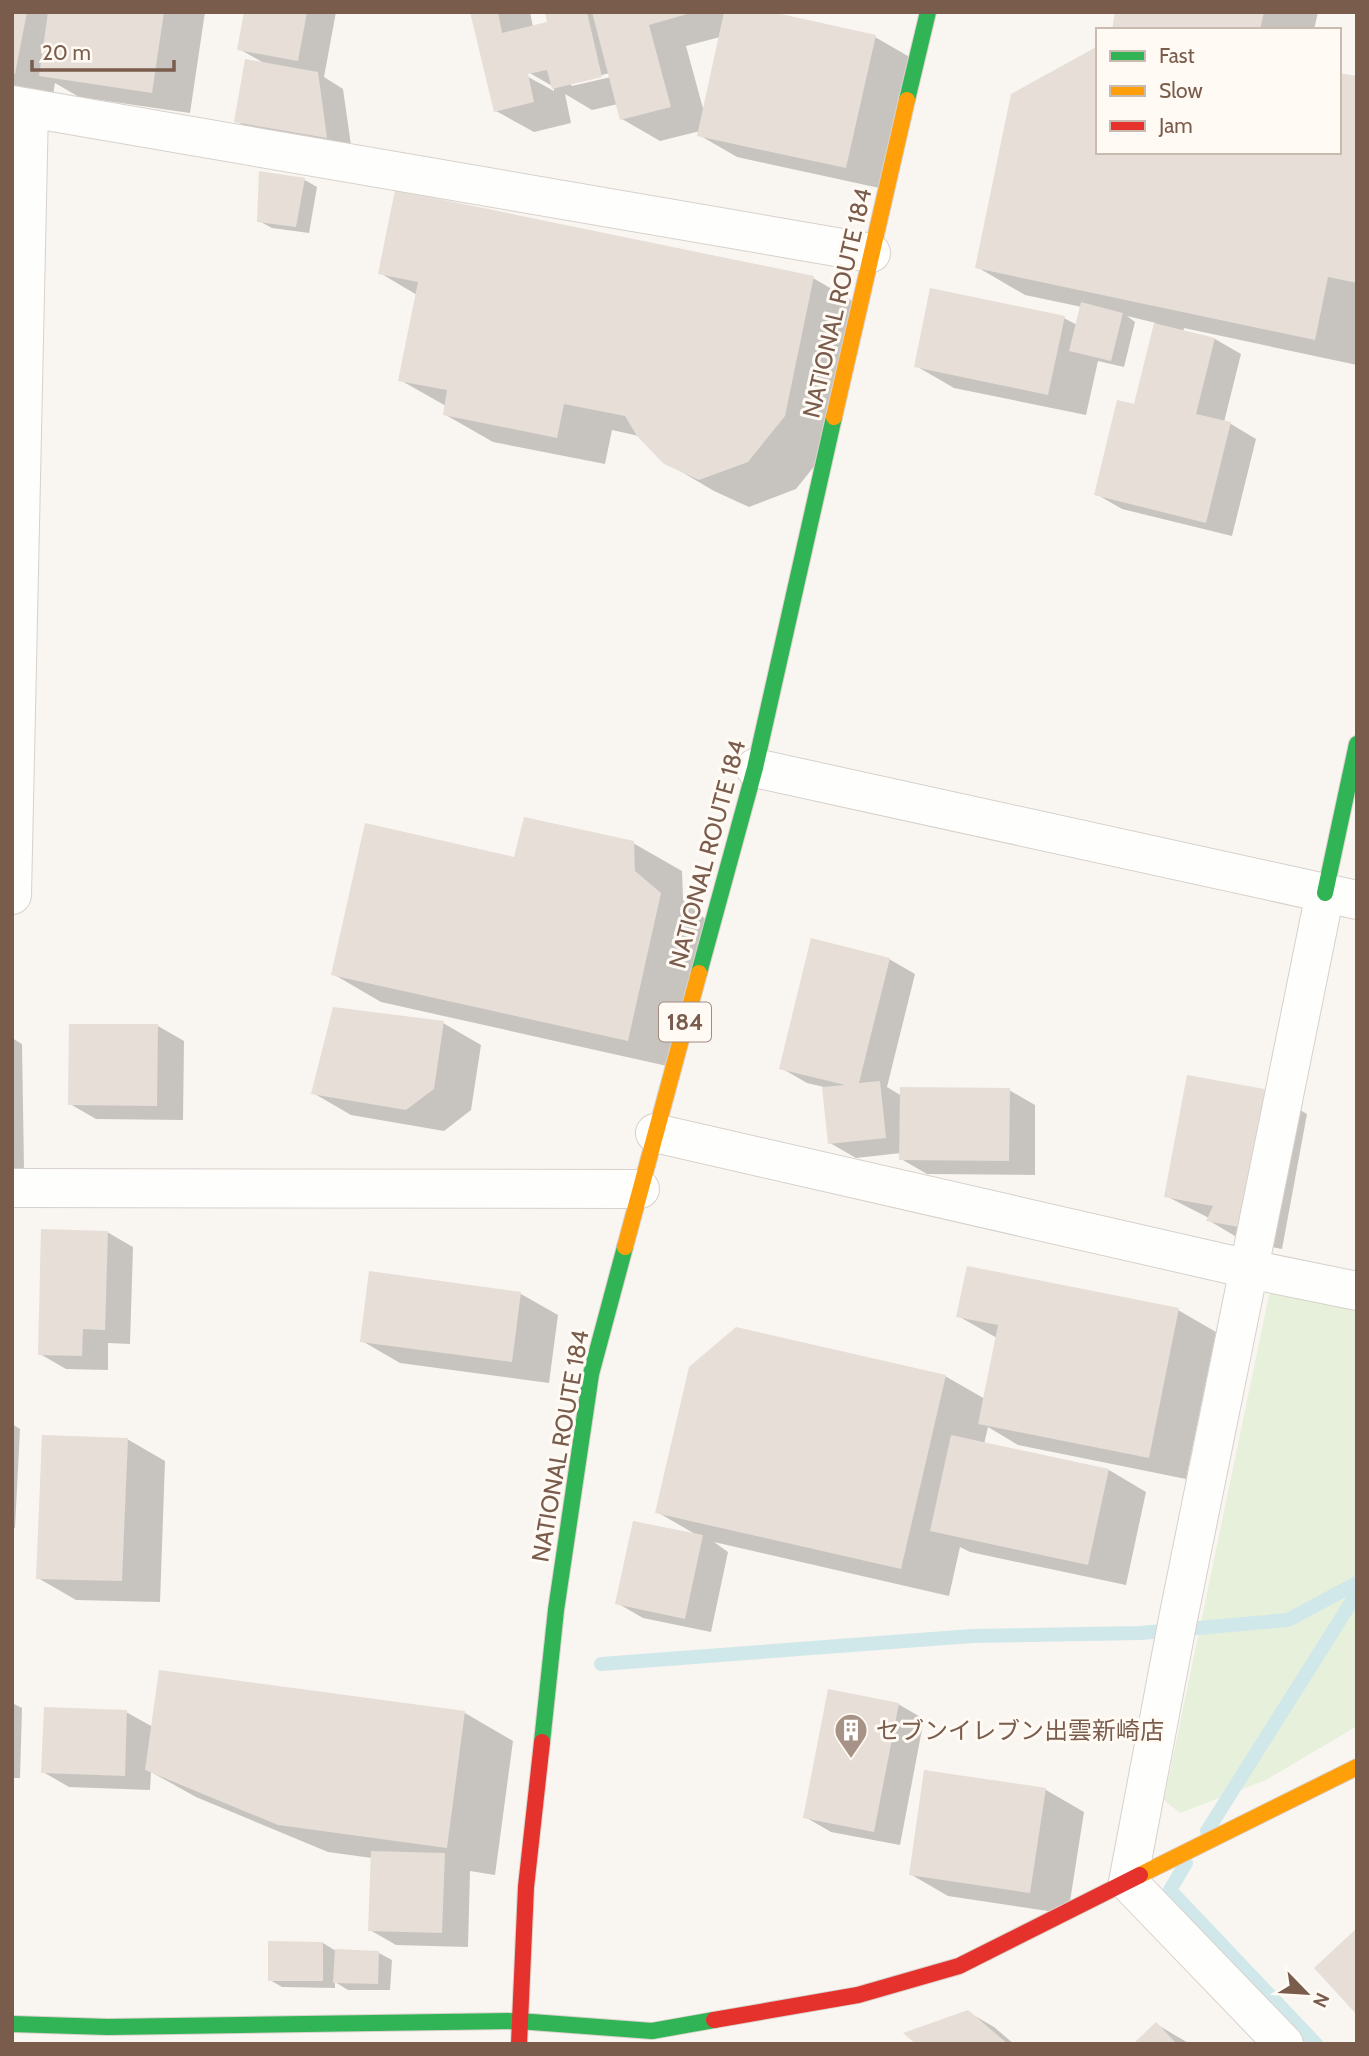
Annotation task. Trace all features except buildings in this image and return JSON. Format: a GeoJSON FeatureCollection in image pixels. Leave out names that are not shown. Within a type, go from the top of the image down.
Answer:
{"type":"FeatureCollection","features":[{"type":"Feature","properties":{"kind":"main road","name":"NATIONAL ROUTE 184"},"geometry":{"type":"LineString","coordinates":[[519,2044],[526,1887],[556,1610],[592,1374],[755,768],[928,12]]}},
{"type":"Feature","properties":{"kind":"main road"},"geometry":{"type":"LineString","coordinates":[[1341,897],[1357,744]]}},
{"type":"Feature","properties":{"kind":"main road"},"geometry":{"type":"LineString","coordinates":[[12,2024],[108,2027],[518,2021],[652,2031],[858,1995],[959,1966],[1357,1767]]}},
{"type":"Feature","properties":{"kind":"street"},"geometry":{"type":"LineString","coordinates":[[12,895],[21,107],[871,253]]}},
{"type":"Feature","properties":{"kind":"street"},"geometry":{"type":"LineString","coordinates":[[755,768],[1341,897],[1249,1269],[1128,1882],[1284,2044]]}},
{"type":"Feature","properties":{"kind":"street"},"geometry":{"type":"LineString","coordinates":[[655,1133],[1249,1269],[1357,1291]]}},
{"type":"Feature","properties":{"kind":"street"},"geometry":{"type":"LineString","coordinates":[[12,1188],[640,1189]]}},
{"type":"Feature","properties":{"kind":"green space"},"geometry":{"type":"Polygon","coordinates":[[[1283,1288],[1357,1304],[1357,1726],[1266,1780],[1180,1813],[1164,1800],[1269,1295],[1283,1288]]]}},
{"type":"Feature","properties":{"kind":"waterway"},"geometry":{"type":"LineString","coordinates":[[601,1664],[972,1636],[1140,1633],[1288,1620],[1357,1583]]}},
{"type":"Feature","properties":{"kind":"waterway"},"geometry":{"type":"LineString","coordinates":[[1207,1831],[1357,1593]]}},
{"type":"Feature","properties":{"kind":"waterway"},"geometry":{"type":"LineString","coordinates":[[1186,1863],[1170,1890],[1316,2044]]}},
{"type":"Feature","properties":{"kind":"traffic: fast"},"geometry":{"type":"LineString","coordinates":[[907,100],[928,12]]}},
{"type":"Feature","properties":{"kind":"traffic: fast"},"geometry":{"type":"LineString","coordinates":[[699,973],[755,768],[834,417]]}},
{"type":"Feature","properties":{"kind":"traffic: fast"},"geometry":{"type":"LineString","coordinates":[[1325,893],[1357,744]]}},
{"type":"Feature","properties":{"kind":"traffic: fast"},"geometry":{"type":"LineString","coordinates":[[542,1742],[556,1610],[591,1374],[625,1247]]}},
{"type":"Feature","properties":{"kind":"traffic: fast"},"geometry":{"type":"LineString","coordinates":[[12,2024],[108,2027],[518,2021],[652,2031],[714,2020]]}},
{"type":"Feature","properties":{"kind":"traffic: slow"},"geometry":{"type":"LineString","coordinates":[[834,417],[907,100]]}},
{"type":"Feature","properties":{"kind":"traffic: slow"},"geometry":{"type":"LineString","coordinates":[[625,1247],[699,973]]}},
{"type":"Feature","properties":{"kind":"traffic: slow"},"geometry":{"type":"LineString","coordinates":[[1140,1875],[1357,1767]]}},
{"type":"Feature","properties":{"kind":"traffic: jam"},"geometry":{"type":"LineString","coordinates":[[519,2044],[526,1887],[542,1742]]}},
{"type":"Feature","properties":{"kind":"traffic: jam"},"geometry":{"type":"LineString","coordinates":[[714,2020],[858,1995],[959,1966],[1140,1875]]}},
{"type":"Feature","properties":{"kind":"place","name":"セブンイレブン出雲新崎店"},"geometry":{"type":"Point","coordinates":[851,1760]}}]}
